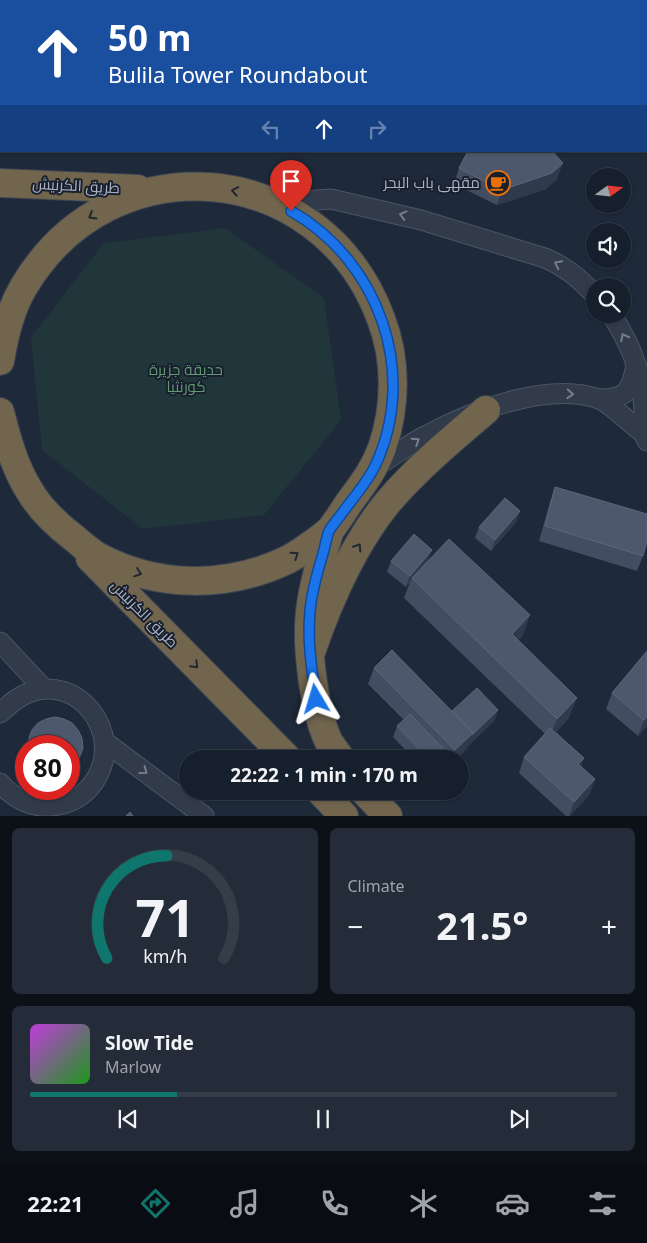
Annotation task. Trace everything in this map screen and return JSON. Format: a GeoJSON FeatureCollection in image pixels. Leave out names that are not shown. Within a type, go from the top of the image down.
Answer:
{"type":"FeatureCollection","features":[{"type":"Feature","properties":{"kind":"highway","name":"طريق الكرنيش"},"geometry":{"type":"LineString","coordinates":[[0,183],[152,190]]}},
{"type":"Feature","properties":{"kind":"highway"},"geometry":{"type":"LineString","coordinates":[[0,361],[6,328],[22,289],[45,254],[76,226],[112,204],[152,190],[194,186],[227,189],[276,202],[306,220],[333,242],[356,268],[374,298],[386,331],[392,366],[393,400],[387,435],[375,468],[330,530],[289,559],[242,577],[192,582],[142,575],[96,555],[56,524],[30,491],[11,453],[0,412]]}},
{"type":"Feature","properties":{"kind":"highway"},"geometry":{"type":"LineString","coordinates":[[310,655],[321,622],[354,552],[388,502],[434,454],[486,410]]}},
{"type":"Feature","properties":{"kind":"highway","name":"طريق الكرنيش"},"geometry":{"type":"LineString","coordinates":[[0,469],[279,750]]}},
{"type":"Feature","properties":{"kind":"highway"},"geometry":{"type":"LineString","coordinates":[[330,530],[319,567],[310,612],[310,655],[320,719],[335,750]]}},
{"type":"Feature","properties":{"kind":"highway"},"geometry":{"type":"LineString","coordinates":[[329,800],[344,816]]}},
{"type":"Feature","properties":{"kind":"highway"},"geometry":{"type":"LineString","coordinates":[[373,800],[388,816]]}},
{"type":"Feature","properties":{"kind":"street"},"geometry":{"type":"LineString","coordinates":[[276,202],[331,198],[421,220],[545,258],[561,265],[586,286]]}},
{"type":"Feature","properties":{"kind":"street"},"geometry":{"type":"LineString","coordinates":[[616,323],[637,364],[644,399],[645,438]]}},
{"type":"Feature","properties":{"kind":"street"},"geometry":{"type":"LineString","coordinates":[[375,468],[425,436],[450,423],[486,410],[536,396],[576,394],[600,399],[615,398],[630,388],[637,364]]}},
{"type":"Feature","properties":{"kind":"street"},"geometry":{"type":"LineString","coordinates":[[600,399],[645,438]]}},
{"type":"Feature","properties":{"kind":"street"},"geometry":{"type":"LineString","coordinates":[[0,642],[44,690]]}},
{"type":"Feature","properties":{"kind":"street"},"geometry":{"type":"LineString","coordinates":[[0,713],[12,701],[29,692],[59,691],[74,696],[86,705],[102,728],[105,742],[105,756],[101,770],[94,783],[84,793],[68,803],[50,807],[31,805],[14,797],[0,784]]}},
{"type":"Feature","properties":{"kind":"street"},"geometry":{"type":"LineString","coordinates":[[105,742],[204,816]]}},
{"type":"Feature","properties":{"kind":"green space","name":"حديقة جزيرة كورنثيا"},"geometry":{"type":"Polygon","coordinates":[[[225,228],[324,298],[341,420],[264,515],[143,529],[42,450],[31,337],[104,243],[225,228]]]}},
{"type":"Feature","properties":{"kind":"building"},"geometry":{"type":"Polygon","coordinates":[[[467,152],[553,152],[563,163],[552,173],[502,190],[459,168],[467,152]]]}},
{"type":"Feature","properties":{"kind":"building"},"geometry":{"type":"Polygon","coordinates":[[[555,487],[647,514],[647,541],[643,556],[545,526],[555,487]]]}},
{"type":"Feature","properties":{"kind":"building"},"geometry":{"type":"Polygon","coordinates":[[[505,498],[520,511],[495,540],[479,527],[505,498]]]}},
{"type":"Feature","properties":{"kind":"building"},"geometry":{"type":"Polygon","coordinates":[[[414,534],[432,550],[410,576],[391,561],[414,534]]]}},
{"type":"Feature","properties":{"kind":"building"},"geometry":{"type":"Polygon","coordinates":[[[449,539],[530,615],[512,634],[577,698],[557,719],[412,578],[449,539]]]}},
{"type":"Feature","properties":{"kind":"building"},"geometry":{"type":"Polygon","coordinates":[[[392,650],[473,733],[455,750],[374,668],[392,650]]]}},
{"type":"Feature","properties":{"kind":"building"},"geometry":{"type":"Polygon","coordinates":[[[647,651],[647,717],[644,720],[612,693],[647,651]]]}},
{"type":"Feature","properties":{"kind":"building"},"geometry":{"type":"Polygon","coordinates":[[[477,688],[498,710],[472,735],[473,733],[452,711],[477,688]]]}},
{"type":"Feature","properties":{"kind":"building"},"geometry":{"type":"Polygon","coordinates":[[[410,714],[444,750],[420,750],[397,726],[410,714]]]}},
{"type":"Feature","properties":{"kind":"building"},"geometry":{"type":"Polygon","coordinates":[[[55,717],[72,723],[78,730],[82,738],[83,748],[80,756],[80,735],[30,735],[38,723],[55,717]]]}},
{"type":"Feature","properties":{"kind":"building"},"geometry":{"type":"Polygon","coordinates":[[[550,728],[584,758],[578,764],[595,779],[574,802],[524,757],[550,728]]]}},
{"type":"Feature","properties":{"kind":"place","name":"مقهى باب البحر"},"geometry":{"type":"Point","coordinates":[498,183]}},
{"type":"Feature","properties":{"kind":"route"},"geometry":{"type":"LineString","coordinates":[[291,211],[306,220],[333,242],[356,268],[374,298],[386,331],[392,366],[393,400],[387,435],[375,468],[330,530],[319,567],[310,612],[310,655],[316,699]]}}]}
